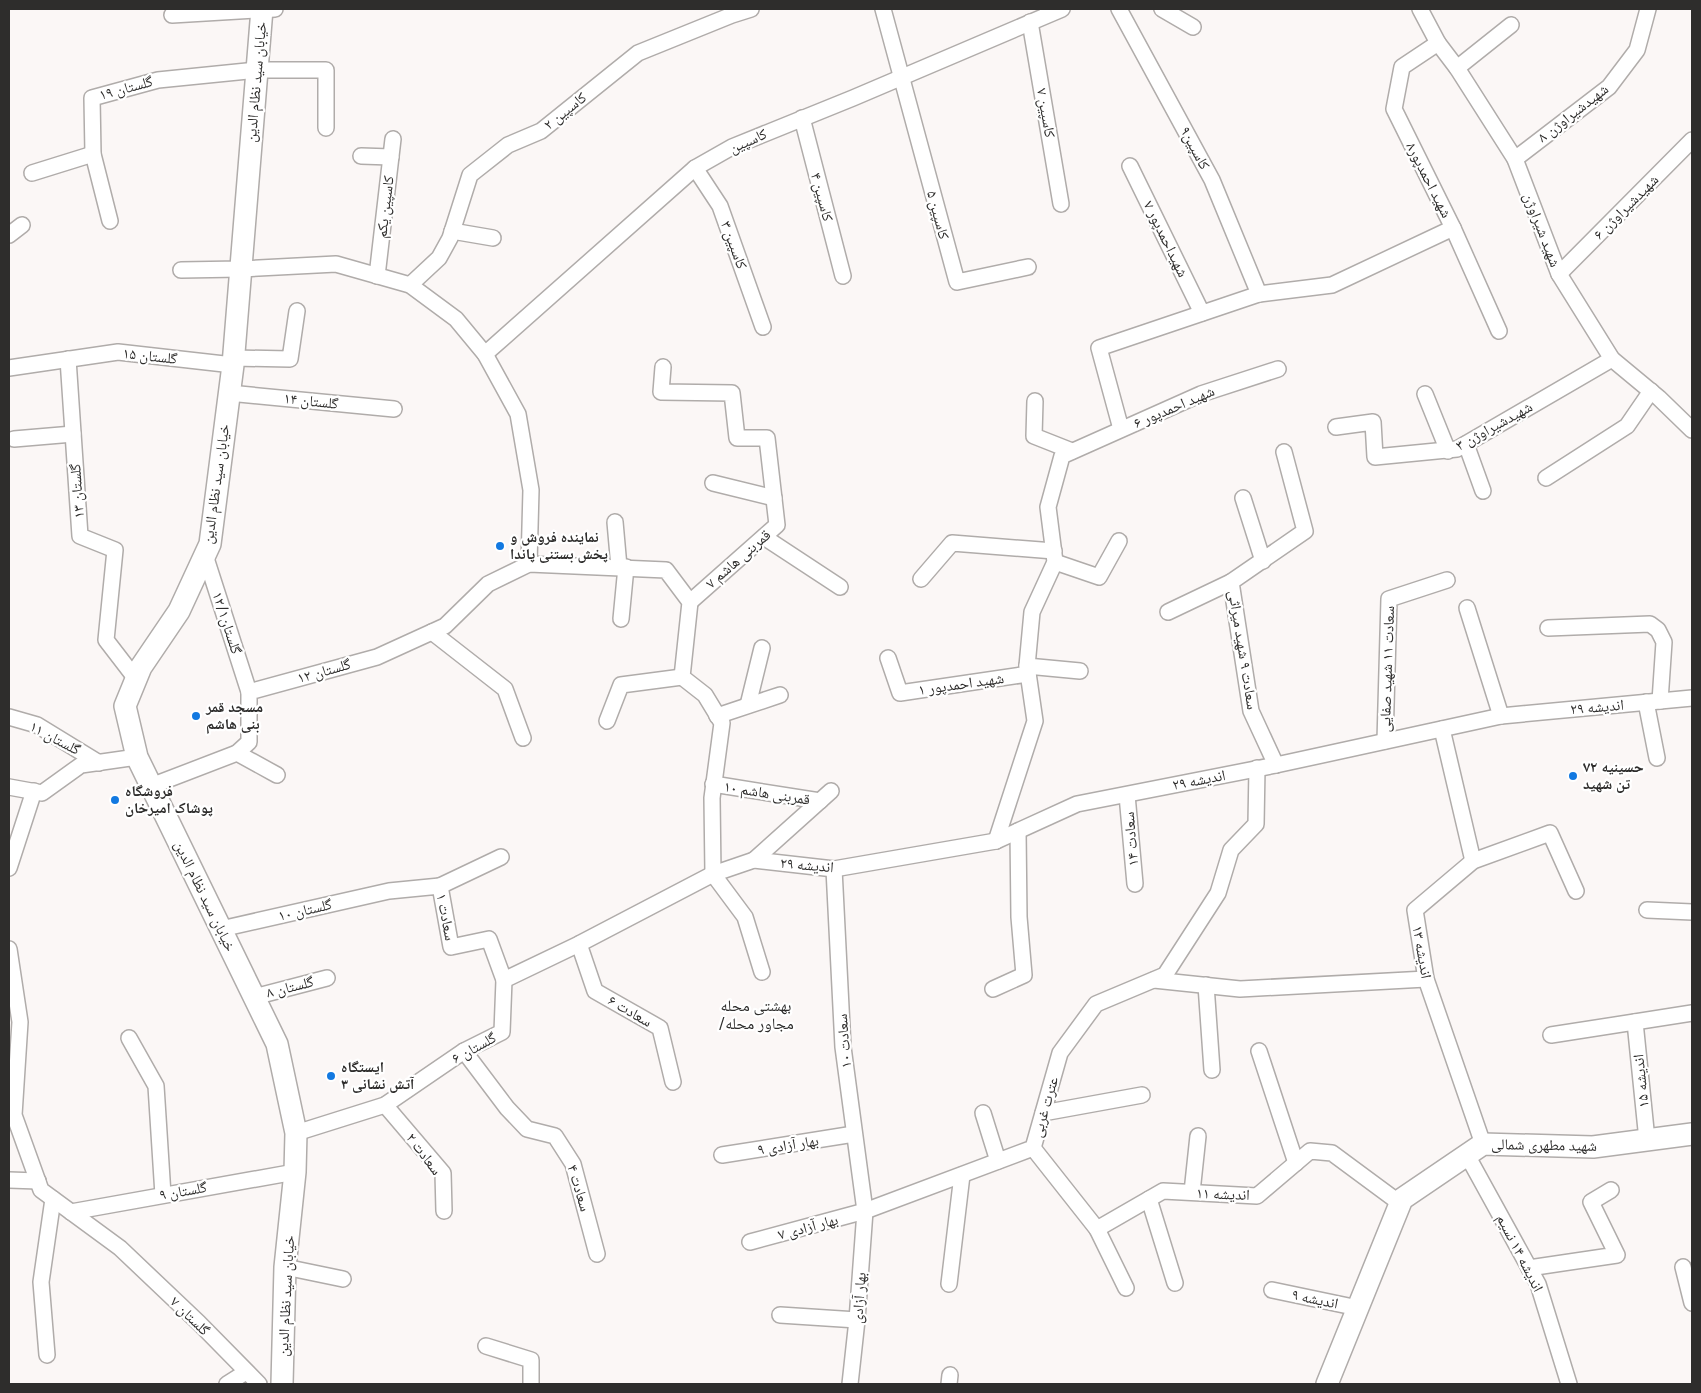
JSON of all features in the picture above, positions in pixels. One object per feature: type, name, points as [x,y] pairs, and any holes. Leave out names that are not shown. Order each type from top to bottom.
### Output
[{"type":"main road","name":"خیابان سید نظام الدین","points":[[266,9],[257,70],[233,362],[210,544],[179,611],[141,667],[125,706],[138,757],[277,1044],[296,1133],[295,1172],[285,1267],[282,1384]]},
{"type":"main road","name":"شهید مطهری شمالی","points":[[1475,1150],[1593,1148],[1692,1134]]},
{"type":"main road","points":[[1327,1384],[1402,1199],[1475,1150]]},
{"type":"street","points":[[172,15],[266,9]]},
{"type":"street","name":"کاسپین ۲","points":[[410,285],[439,258],[452,230],[470,175],[508,145],[541,131],[638,53],[751,9]]},
{"type":"street","points":[[883,9],[901,77]]},
{"type":"street","name":"کاسپین","points":[[485,354],[695,168],[732,147],[1062,9]]},
{"type":"street","name":"کاسپین۹","points":[[1118,9],[1212,180],[1259,294]]},
{"type":"street","points":[[1162,9],[1193,27]]},
{"type":"street","name":"شهید شیراوژن","points":[[1420,9],[1438,44],[1456,68],[1514,159],[1559,274],[1612,359],[1651,391],[1692,430]]},
{"type":"street","name":"شهیدشیراوژن ۸","points":[[1514,159],[1609,87],[1637,50],[1648,9]]},
{"type":"street","name":"کاسپین ۷","points":[[1030,22],[1061,204]]},
{"type":"street","points":[[1456,68],[1512,25]]},
{"type":"street","name":"شهید احمدپور۸","points":[[1438,44],[1402,67],[1394,109],[1453,228],[1499,331]]},
{"type":"street","points":[[257,70],[326,70],[326,128]]},
{"type":"street","name":"گلستان ۱۹","points":[[110,222],[93,154],[92,98],[158,80],[257,70]]},
{"type":"street","name":"کاسپین ۵","points":[[901,77],[957,282],[1028,266]]},
{"type":"street","name":"کاسپین ۴","points":[[802,118],[843,276]]},
{"type":"street","name":"کاسپین یکم","points":[[377,276],[393,139]]},
{"type":"street","name":"شهیدشیراوژن ۶","points":[[1559,274],[1692,140]]},
{"type":"street","points":[[32,173],[93,154]]},
{"type":"street","points":[[362,156],[391,157]]},
{"type":"street","name":"شهیداحمدپور ۷","points":[[1130,166],[1202,313]]},
{"type":"street","name":"کاسپین ۳","points":[[695,168],[720,206],[763,327]]},
{"type":"street","points":[[9,235],[22,225]]},
{"type":"street","points":[[1121,429],[1099,348],[1259,294],[1332,285],[1453,228]]},
{"type":"street","points":[[452,230],[493,238]]},
{"type":"street","points":[[181,270],[336,264],[410,285],[456,319],[485,354],[518,414],[531,490],[529,564],[666,570],[690,602],[682,676]]},
{"type":"street","name":"گلستان ۱۵","points":[[9,368],[118,352],[233,362],[290,359],[297,311]]},
{"type":"street","name":"گلستان ۱۳","points":[[68,359],[80,536],[115,550],[106,640],[136,679]]},
{"type":"street","name":"شهیدشیراوژن ۳","points":[[1336,427],[1373,422],[1375,457],[1457,449],[1612,359]]},
{"type":"street","name":"قمربنی هاشم ۷","points":[[663,367],[661,392],[732,393],[737,438],[767,438],[774,498],[777,525],[690,602]]},
{"type":"street","name":"شهید احمدپور ۶","points":[[1072,451],[1201,394],[1278,368]]},
{"type":"street","points":[[1546,478],[1627,426],[1651,391]]},
{"type":"street","name":"گلستان ۱۴","points":[[229,392],[394,409]]},
{"type":"street","points":[[1425,394],[1448,451]]},
{"type":"street","points":[[1035,401],[1034,436],[1072,451]]},
{"type":"street","points":[[14,439],[73,434]]},
{"type":"street","points":[[1466,444],[1483,491]]},
{"type":"street","points":[[996,841],[1035,721],[1028,670],[1032,612],[1055,556],[1048,507],[1062,456],[1072,451]]},
{"type":"street","name":"سعادت ۹ شهید میراثی","points":[[1276,765],[1251,712],[1231,582],[1304,531],[1284,452]]},
{"type":"street","points":[[713,483],[774,498]]},
{"type":"street","points":[[1242,498],[1263,561]]},
{"type":"street","points":[[615,522],[622,567],[621,619]]},
{"type":"street","points":[[764,537],[840,588]]},
{"type":"street","points":[[921,579],[952,543],[1055,556],[1099,577],[1119,541]]},
{"type":"street","name":"گلستان۱۲/۱","points":[[205,555],[249,692]]},
{"type":"street","name":"گلستان ۱۲","points":[[249,692],[377,657],[432,632],[445,626],[488,584],[529,564]]},
{"type":"street","name":"سعادت ۱۱ شهید صفایی","points":[[1386,741],[1389,599],[1447,580]]},
{"type":"street","points":[[1168,612],[1231,582]]},
{"type":"street","points":[[1467,608],[1501,716]]},
{"type":"street","points":[[1548,628],[1650,624],[1658,630],[1664,642],[1653,702],[1657,758]]},
{"type":"street","points":[[432,632],[505,689],[522,738]]},
{"type":"street","points":[[748,705],[762,648]]},
{"type":"street","name":"شهید احمدپور ۱","points":[[888,658],[900,693],[1028,670]]},
{"type":"street","points":[[1028,670],[1080,671]]},
{"type":"street","points":[[607,721],[621,685],[682,676],[705,695],[718,716],[722,723],[712,798],[713,874],[745,917],[762,972]]},
{"type":"street","points":[[152,786],[237,754],[249,742],[249,692]]},
{"type":"street","points":[[718,716],[780,694]]},
{"type":"street","name":"اندیشه ۲۹","points":[[713,874],[754,860],[834,869],[996,841],[1077,804],[1276,765],[1501,716],[1692,698]]},
{"type":"street","name":"گلستان ۱۱","points":[[9,717],[37,725],[99,763]]},
{"type":"street","points":[[1442,729],[1473,861]]},
{"type":"street","points":[[237,754],[277,775]]},
{"type":"street","points":[[9,786],[42,793],[81,765],[138,757]]},
{"type":"street","points":[[1257,768],[1256,824],[1231,850],[1218,893],[1160,977],[1240,989],[1426,978]]},
{"type":"street","name":"قمربنی هاشم ۱۰","points":[[713,784],[820,801]]},
{"type":"street","points":[[9,868],[34,791]]},
{"type":"street","points":[[754,860],[831,791]]},
{"type":"street","name":"سعادت ۱۴","points":[[1127,794],[1135,884]]},
{"type":"street","points":[[993,989],[1024,975],[1019,917],[1018,831]]},
{"type":"street","name":"اندیشه ۱۳","points":[[1475,1150],[1426,978],[1415,910],[1473,861],[1550,833],[1576,891]]},
{"type":"street","points":[[440,886],[500,857]]},
{"type":"street","name":"سعادت ۱۰","points":[[834,869],[843,1047],[865,1211]]},
{"type":"street","points":[[504,980],[579,944],[713,874]]},
{"type":"street","name":"سعادت ۱","points":[[389,891],[440,886],[451,947],[489,939],[504,980]]},
{"type":"street","name":"گلستان ۱۰","points":[[221,929],[389,891]]},
{"type":"street","points":[[1646,910],[1692,912]]},
{"type":"street","name":"سعادت ۶","points":[[579,944],[596,991],[660,1028],[673,1082]]},
{"type":"street","points":[[9,949],[13,1000],[20,1022],[14,1114],[38,1181],[9,1180]]},
{"type":"street","name":"عترت غربی","points":[[865,1211],[1033,1148],[1060,1053],[1096,1004],[1160,977]]},
{"type":"street","name":"گلستان ۸","points":[[254,997],[327,978]]},
{"type":"street","name":"گلستان ۶","points":[[296,1133],[385,1105],[464,1050],[502,1032],[504,980]]},
{"type":"street","points":[[1206,985],[1212,1070]]},
{"type":"street","points":[[1551,1035],[1692,1013]]},
{"type":"street","name":"اندیشه ۱۵","points":[[1635,1022],[1647,1140]]},
{"type":"street","points":[[129,1038],[156,1086],[163,1195]]},
{"type":"street","name":"سعادت ۴","points":[[464,1050],[507,1108],[527,1129],[555,1136],[573,1164],[597,1254]]},
{"type":"street","points":[[1260,1051],[1296,1163]]},
{"type":"street","points":[[1043,1112],[1142,1095]]},
{"type":"street","name":"سعادت ۲","points":[[385,1105],[443,1174],[444,1211]]},
{"type":"street","points":[[983,1113],[998,1161]]},
{"type":"street","name":"بهار آزادی ۹","points":[[722,1155],[854,1134]]},
{"type":"street","points":[[1192,1192],[1198,1136]]},
{"type":"street","points":[[1033,1148],[1097,1229],[1126,1288]]},
{"type":"street","name":"اندیشه ۱۴ نسیم","points":[[1475,1150],[1538,1284],[1569,1384]]},
{"type":"street","name":"اندیشه ۱۱","points":[[1149,1199],[1163,1191],[1257,1196],[1310,1151],[1332,1153],[1400,1204]]},
{"type":"street","name":"گلستان ۹","points":[[70,1212],[295,1172]]},
{"type":"street","points":[[949,1284],[962,1175]]},
{"type":"street","name":"گلستان ۷","points":[[38,1181],[41,1190],[120,1248],[259,1384]]},
{"type":"street","points":[[1529,1268],[1617,1256],[1591,1202],[1611,1190]]},
{"type":"street","points":[[47,1355],[41,1282],[53,1199]]},
{"type":"street","points":[[1097,1229],[1149,1199],[1175,1283]]},
{"type":"street","name":"بهار آزادی ۷","points":[[750,1242],[865,1211]]},
{"type":"street","name":"بهار آزادی","points":[[850,1384],[865,1211]]},
{"type":"street","points":[[285,1267],[343,1279]]},
{"type":"street","points":[[1682,1267],[1692,1303]]},
{"type":"street","name":"اندیشه ۹","points":[[1272,1290],[1358,1308]]},
{"type":"street","points":[[780,1315],[857,1320]]},
{"type":"street","points":[[486,1346],[531,1360],[531,1384]]},
{"type":"street","points":[[227,1384],[246,1372]]},
{"type":"place","name":"نماینده فروش و پخش بستنی پاندا","points":[[500,546]]},
{"type":"place","name":"مسجد قمر بنی هاشم","points":[[196,716]]},
{"type":"place","name":"حسینیه ۷۲ تن شهید","points":[[1573,776]]},
{"type":"place","name":"فروشگاه پوشاک امیرخان","points":[[115,800]]},
{"type":"place","name":"ایستگاه آتش نشانی ۳","points":[[331,1076]]},
{"type":"district","name":"بهشتی محله /مجاور محله","points":[[756,1014]]}]
